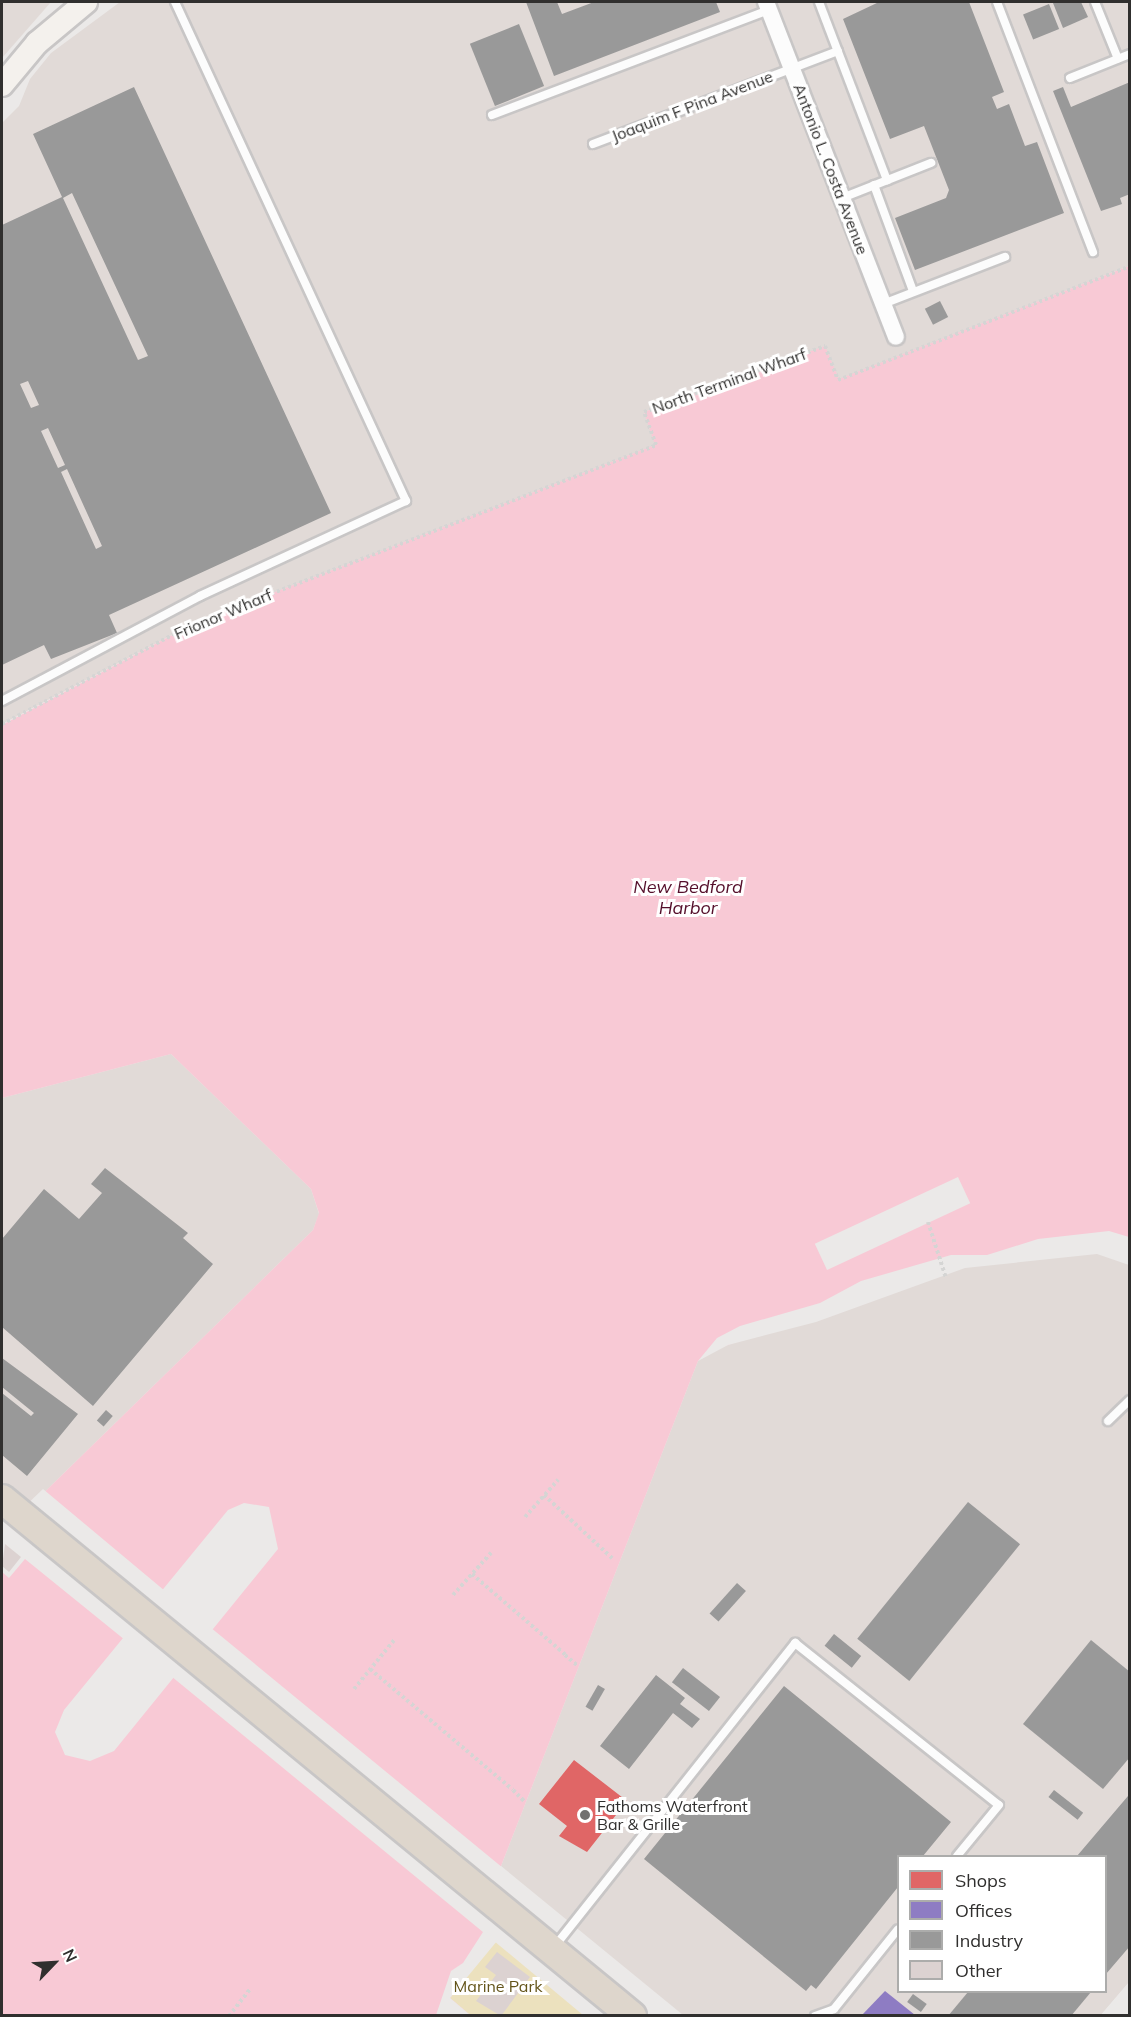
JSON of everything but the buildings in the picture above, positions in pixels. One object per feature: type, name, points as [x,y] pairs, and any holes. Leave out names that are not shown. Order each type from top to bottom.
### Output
[{"type":"highway","points":[[2,1499],[632,2016]]},
{"type":"street","points":[[2,85],[37,43],[86,2]]},
{"type":"street","name":"Antonio L. Costa Avenue","points":[[767,6],[896,337]]},
{"type":"lane","points":[[2,701],[200,596],[406,501],[175,2]]},
{"type":"lane","points":[[819,2],[887,180]]},
{"type":"lane","points":[[997,2],[1093,252]]},
{"type":"lane","points":[[1097,2],[1118,59]]},
{"type":"lane","points":[[492,115],[767,6]]},
{"type":"lane","name":"Joaquim F Pina Avenue","points":[[593,144],[838,51]]},
{"type":"lane","points":[[1070,78],[1130,54]]},
{"type":"lane","points":[[842,198],[931,163]]},
{"type":"lane","points":[[874,185],[913,291]]},
{"type":"lane","points":[[883,303],[1005,257]]},
{"type":"lane","points":[[1108,1420],[1130,1400]]},
{"type":"lane","points":[[548,1946],[795,1643],[999,1805],[959,1855]]},
{"type":"lane","points":[[815,2016],[834,2008],[897,1930]]},
{"type":"path","name":"North Terminal Wharf","points":[[453,521],[656,445],[644,412],[825,346],[838,380],[1130,266]]},
{"type":"path","name":"Frionor Wharf","points":[[2,724],[193,624],[453,521]]},
{"type":"path","points":[[928,1222],[946,1278]]},
{"type":"path","points":[[525,1517],[558,1480]]},
{"type":"path","points":[[544,1495],[612,1558]]},
{"type":"path","points":[[599,1546],[619,1561]]},
{"type":"path","points":[[453,1595],[491,1553]]},
{"type":"path","points":[[472,1574],[578,1666]]},
{"type":"path","points":[[354,1689],[395,1639]]},
{"type":"path","points":[[561,1652],[567,1656]]},
{"type":"path","points":[[370,1669],[513,1790]]},
{"type":"path","points":[[508,1786],[525,1802]]},
{"type":"path","points":[[229,2016],[250,1989]]},
{"type":"shaded area","points":[[2,2],[51,2],[2,58]]},
{"type":"shaded area","points":[[120,2],[1129,2],[1129,266],[838,380],[825,347],[644,412],[656,445],[193,624],[2,724],[2,123],[19,106],[30,79],[51,53]]},
{"type":"shaded area","points":[[171,1054],[311,1189],[319,1214],[313,1230],[22,1514],[2,1520],[2,1098]]},
{"type":"shaded area","points":[[1097,1251],[1129,1263],[1130,1981],[1101,2015],[683,2015],[501,1866],[698,1361],[719,1348],[965,1265]]},
{"type":"green space","name":"Marine Park","points":[[494,1941],[583,2015],[470,2015],[450,1998]]},
{"type":"water","name":"New Bedford Harbor","points":[[1129,266],[1129,1263],[1097,1251],[965,1265],[719,1348],[698,1361],[501,1866],[460,1912],[494,1941],[450,1998],[470,2015],[2,2015],[2,1520],[22,1514],[313,1230],[319,1213],[311,1189],[171,1054],[2,1098],[2,725],[193,624],[655,445],[644,412],[825,346],[839,379]],"holes":[[[244,1503],[269,1507],[278,1549],[114,1751],[90,1761],[65,1755],[55,1732],[64,1710],[228,1510]]]},
{"type":"pier","points":[[958,1177],[970,1203],[827,1270],[815,1244]]},
{"type":"pier","points":[[1109,1231],[1129,1237],[1129,1265],[1097,1254],[965,1268],[816,1322],[728,1345],[698,1361],[717,1338],[740,1326],[820,1303],[861,1281],[951,1255],[987,1255],[1038,1239]]},
{"type":"pier","points":[[43,1489],[165,1591],[125,1640],[25,1559],[9,1578],[2,1572],[2,1517],[20,1511]]},
{"type":"pier","points":[[210,1627],[503,1868],[464,1912],[497,1941],[450,1998],[470,2015],[436,2015],[451,1971],[463,1963],[483,1932],[171,1676]]},
{"type":"pier","points":[[1130,1981],[1129,1994],[1111,2015],[1100,2016]]},
{"type":"place","name":"Fathoms Waterfront Bar & Grille","points":[[585,1815]]}]
